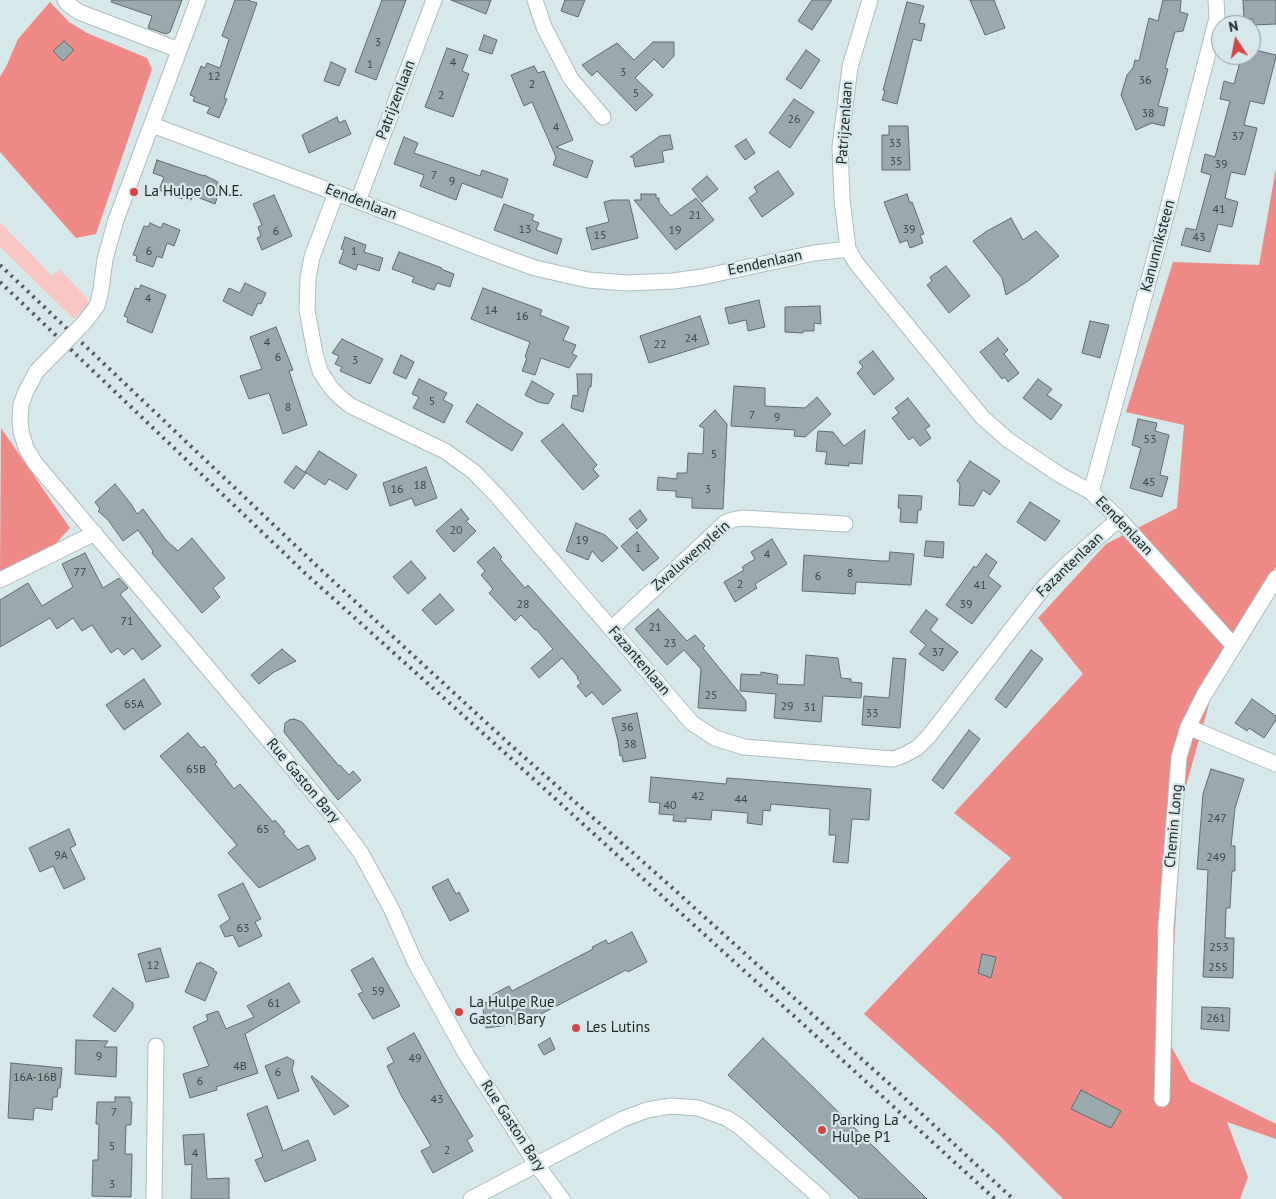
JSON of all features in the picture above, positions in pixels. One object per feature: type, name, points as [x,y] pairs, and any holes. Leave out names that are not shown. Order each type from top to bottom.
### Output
[{"type":"street","points":[[65,0],[79,12],[179,50]]},
{"type":"street","name":"Rue Gaston Bary","points":[[198,0],[112,234],[105,258],[102,290],[97,306],[84,323],[37,371],[26,391],[21,405],[20,418],[21,431],[26,448],[35,463],[337,821],[361,853],[392,910],[415,962],[466,1054],[536,1164],[562,1199]]},
{"type":"street","name":"Patrijzenlaan","points":[[358,200],[434,0]]},
{"type":"street","points":[[535,0],[544,27],[571,79],[603,116]]},
{"type":"street","name":"Patrijzenlaan","points":[[848,249],[842,199],[840,147],[850,67],[870,0]]},
{"type":"street","name":"Kanunniksteen","points":[[1091,492],[1215,27],[1216,0]]},
{"type":"street","name":"Eendenlaan","points":[[152,125],[358,200],[535,268],[588,280],[627,283],[673,281],[702,277],[814,253],[848,249],[856,262],[982,417],[1008,440],[1060,475],[1091,492],[1119,519],[1234,646]]},
{"type":"street","name":"Fazantenlaan","points":[[336,193],[312,257],[308,278],[307,310],[320,371],[330,388],[351,406],[445,451],[474,472],[498,497],[692,723],[715,738],[744,747],[893,759],[904,755],[916,748],[929,736],[1044,587],[1119,519]]},
{"type":"street","name":"Zwaluwenplein","points":[[611,629],[725,523],[742,518],[845,524]]},
{"type":"street","points":[[0,580],[95,533]]},
{"type":"street","name":"Chemin Long","points":[[1162,1099],[1166,926],[1180,757],[1188,727],[1204,694],[1276,578]]},
{"type":"street","points":[[1188,727],[1276,764]]},
{"type":"street","points":[[154,1199],[156,1046]]},
{"type":"street","points":[[471,1199],[622,1119],[647,1110],[671,1106],[698,1108],[726,1118],[739,1126],[822,1199]]},
{"type":"shaded area","points":[[50,2],[69,22],[87,33],[147,58],[152,69],[96,234],[76,238],[0,152],[0,77],[18,39]]},
{"type":"shaded area","points":[[1276,168],[1276,567],[1224,651],[1182,800],[1169,1042],[1190,1081],[1276,1124],[1276,1139],[1227,1122],[1248,1177],[1240,1199],[1063,1199],[998,1134],[864,1014],[1011,858],[954,813],[1083,674],[1038,618],[1106,544],[1177,508],[1184,425],[1126,412],[1173,262],[1259,265]]},
{"type":"shaded area","points":[[0,222],[52,276],[60,270],[87,298],[88,306],[74,319],[0,247]]},
{"type":"shaded area","points":[[1,428],[70,528],[49,551],[0,575]]},
{"type":"building","points":[[112,0],[182,0],[170,32],[166,34],[148,28],[152,16],[111,2]]},
{"type":"building","points":[[235,0],[247,0],[257,3],[224,98],[227,99],[219,118],[207,113],[210,107],[193,101],[195,97],[190,95],[201,66],[205,68],[207,63],[220,68],[229,39],[222,36]]},
{"type":"building","points":[[382,0],[406,0],[376,80],[355,72]]},
{"type":"building","points":[[451,0],[491,0],[486,14]]},
{"type":"building","points":[[565,0],[585,0],[578,17],[561,11]]},
{"type":"building","points":[[812,0],[832,0],[812,30],[798,21]]},
{"type":"building","points":[[970,0],[994,0],[1005,28],[985,35]]},
{"type":"building","points":[[1163,0],[1181,0],[1180,12],[1188,14],[1183,31],[1175,32],[1165,68],[1168,69],[1158,106],[1168,108],[1164,126],[1152,123],[1136,130],[1121,95],[1127,75],[1133,68],[1135,60],[1139,61],[1149,18],[1158,21]]},
{"type":"building","points":[[1243,0],[1276,0],[1276,24],[1261,25],[1261,15],[1244,15]]},
{"type":"building","points":[[907,2],[924,6],[919,23],[925,24],[921,41],[913,39],[897,104],[882,100],[885,91],[883,90]]},
{"type":"building","points":[[484,35],[497,40],[492,54],[479,50]]},
{"type":"building","points":[[64,41],[74,50],[63,61],[53,51]]},
{"type":"building","points":[[653,42],[674,42],[674,56],[663,68],[654,59],[635,78],[653,95],[636,111],[597,71],[592,76],[582,65],[617,43],[634,60]]},
{"type":"building","points":[[447,48],[468,55],[462,71],[469,74],[453,117],[425,107]]},
{"type":"building","points":[[806,50],[820,60],[801,89],[786,79]]},
{"type":"building","points":[[1261,51],[1276,55],[1264,104],[1250,101],[1244,125],[1257,128],[1245,175],[1231,172],[1225,198],[1238,202],[1232,227],[1218,224],[1210,252],[1181,245],[1186,228],[1196,230],[1211,175],[1201,172],[1205,154],[1215,157],[1230,101],[1220,99],[1224,81],[1234,84],[1239,65],[1261,65]]},
{"type":"building","points":[[331,62],[346,69],[339,86],[324,81]]},
{"type":"building","points":[[534,66],[538,73],[544,71],[573,140],[556,147],[593,161],[587,178],[553,165],[556,157],[532,102],[524,106],[511,75]]},
{"type":"building","points":[[794,99],[814,112],[790,148],[769,133]]},
{"type":"building","points":[[337,117],[339,123],[345,120],[351,134],[309,153],[302,135]]},
{"type":"building","points":[[889,126],[908,126],[910,170],[882,170],[882,135],[889,135]]},
{"type":"building","points":[[670,135],[673,149],[662,151],[664,162],[635,167],[633,157],[630,157],[660,136]]},
{"type":"building","points":[[404,137],[418,143],[414,153],[480,176],[482,170],[508,179],[502,198],[462,183],[456,200],[420,186],[424,175],[394,164]]},
{"type":"building","points":[[746,139],[755,153],[745,160],[735,146]]},
{"type":"building","points":[[157,160],[204,175],[218,182],[217,185],[221,186],[215,204],[197,197],[196,186],[191,200],[182,197],[182,199],[159,190],[164,177],[153,173]]},
{"type":"building","points":[[778,171],[794,194],[762,217],[749,198],[757,192],[754,187]]},
{"type":"building","points":[[707,176],[718,189],[702,202],[692,189]]},
{"type":"building","points":[[641,194],[656,194],[656,198],[659,198],[659,202],[671,216],[696,198],[714,220],[676,250],[634,200],[641,200]]},
{"type":"building","points":[[907,194],[924,234],[920,235],[923,243],[910,248],[907,240],[900,243],[884,202]]},
{"type":"building","points":[[274,195],[292,236],[262,250],[257,238],[261,236],[258,227],[262,225],[253,204]]},
{"type":"building","points":[[629,200],[638,238],[592,250],[586,228],[609,222],[604,202]]},
{"type":"building","points":[[504,204],[534,215],[532,220],[539,223],[536,230],[562,239],[557,254],[494,230]]},
{"type":"building","points":[[1011,218],[1023,240],[1036,231],[1059,256],[1028,281],[1006,295],[1002,278],[973,241]]},
{"type":"building","points":[[150,223],[161,228],[163,223],[180,230],[174,246],[167,243],[162,258],[157,256],[153,267],[136,261],[137,256],[133,255],[144,226],[148,227]]},
{"type":"building","points":[[345,237],[366,245],[364,252],[383,258],[379,271],[358,264],[356,270],[339,263],[344,250],[341,249]]},
{"type":"building","points":[[399,252],[454,274],[450,287],[437,283],[434,290],[412,282],[414,277],[392,269]]},
{"type":"building","points":[[946,266],[970,296],[949,313],[927,285],[932,281],[930,277]]},
{"type":"building","points":[[245,283],[266,293],[261,304],[258,303],[252,316],[223,301],[229,288],[240,293]]},
{"type":"building","points":[[141,285],[166,295],[152,333],[127,322],[128,318],[124,316],[135,288],[139,289]]},
{"type":"building","points":[[483,288],[542,310],[540,315],[569,327],[563,340],[576,345],[572,354],[577,356],[569,368],[541,358],[535,375],[522,371],[530,342],[471,319]]},
{"type":"building","points":[[759,300],[765,327],[748,331],[746,320],[729,324],[725,308]]},
{"type":"building","points":[[820,306],[821,324],[814,323],[814,331],[803,331],[803,333],[785,332],[785,307]]},
{"type":"building","points":[[700,316],[709,344],[649,363],[640,336]]},
{"type":"building","points":[[1090,321],[1109,325],[1100,358],[1082,353]]},
{"type":"building","points":[[276,327],[293,370],[289,371],[307,425],[283,434],[269,393],[249,399],[240,376],[262,369],[250,337]]},
{"type":"building","points":[[998,338],[1008,350],[1004,354],[1019,373],[1008,382],[1005,377],[1002,379],[980,352]]},
{"type":"building","points":[[342,339],[383,359],[370,384],[340,371],[342,367],[335,364],[339,356],[332,353]]},
{"type":"building","points":[[873,351],[894,379],[874,395],[857,373],[863,367],[859,362]]},
{"type":"building","points":[[401,355],[414,362],[406,379],[393,373]]},
{"type":"building","points":[[577,374],[592,374],[591,387],[589,387],[583,412],[571,408],[573,395],[578,396]]},
{"type":"building","points":[[419,379],[447,393],[443,400],[453,405],[444,423],[413,408],[419,397],[412,394]]},
{"type":"building","points":[[1038,379],[1052,389],[1047,395],[1062,405],[1051,420],[1023,398]]},
{"type":"building","points":[[532,381],[554,394],[548,404],[538,402],[525,395]]},
{"type":"building","points":[[734,386],[765,388],[765,406],[805,408],[817,397],[831,414],[805,437],[794,436],[795,430],[731,426]]},
{"type":"building","points":[[908,398],[930,426],[925,429],[931,438],[920,446],[913,437],[909,440],[892,418],[899,413],[895,408]]},
{"type":"building","points":[[477,404],[523,433],[512,451],[466,422]]},
{"type":"building","points":[[715,410],[727,424],[723,509],[692,508],[692,498],[676,497],[676,491],[657,490],[658,477],[677,479],[677,473],[687,473],[688,453],[703,454],[704,428],[699,426]]},
{"type":"building","points":[[1138,419],[1157,423],[1155,431],[1169,435],[1160,475],[1168,477],[1162,497],[1130,488],[1141,448],[1132,445]]},
{"type":"building","points":[[563,424],[597,465],[593,469],[599,476],[583,490],[541,441]]},
{"type":"building","points":[[865,430],[862,464],[849,463],[849,466],[825,464],[827,452],[816,451],[818,431],[833,432],[844,446]]},
{"type":"building","points":[[319,451],[357,475],[347,490],[329,479],[325,485],[305,472]]},
{"type":"building","points":[[970,461],[1000,481],[990,495],[983,490],[974,506],[959,505],[960,484],[957,481]]},
{"type":"building","points":[[296,466],[306,473],[294,489],[284,482]]},
{"type":"building","points":[[426,467],[437,498],[415,506],[412,498],[390,506],[383,483]]},
{"type":"building","points":[[115,484],[137,514],[143,509],[166,540],[178,551],[192,538],[225,578],[213,588],[220,597],[202,613],[152,553],[153,551],[138,530],[123,541],[108,520],[98,511],[100,509],[95,502]]},
{"type":"building","points":[[899,495],[922,496],[921,510],[918,510],[917,523],[900,522],[901,508],[898,508]]},
{"type":"building","points":[[1030,502],[1060,521],[1045,541],[1017,522]]},
{"type":"building","points":[[461,509],[469,519],[466,521],[476,531],[454,552],[436,531]]},
{"type":"building","points":[[640,510],[647,520],[637,529],[629,519]]},
{"type":"building","points":[[576,523],[605,535],[618,548],[602,562],[592,551],[588,560],[566,551]]},
{"type":"building","points":[[637,532],[659,558],[643,571],[621,546]]},
{"type":"building","points":[[772,539],[787,564],[755,584],[757,588],[735,602],[724,582],[744,570],[742,567],[755,559],[751,552]]},
{"type":"building","points":[[926,541],[944,542],[943,558],[924,556]]},
{"type":"building","points":[[494,547],[502,557],[500,559],[525,588],[528,585],[621,690],[603,705],[592,692],[586,697],[577,686],[581,683],[578,677],[562,658],[539,678],[531,668],[553,649],[521,615],[515,621],[489,593],[493,589],[481,575],[485,571],[477,562]]},
{"type":"building","points":[[890,552],[914,554],[911,585],[856,582],[855,594],[802,591],[804,555],[889,561]]},
{"type":"building","points":[[85,553],[103,588],[119,578],[128,588],[120,594],[161,646],[142,660],[133,648],[124,655],[118,648],[111,653],[92,625],[82,631],[73,618],[57,629],[50,618],[0,647],[0,600],[28,583],[42,606],[73,587],[62,564]]},
{"type":"building","points":[[986,554],[997,562],[988,576],[1001,586],[972,624],[946,605],[974,566],[976,568]]},
{"type":"building","points":[[411,561],[426,578],[408,594],[393,577]]},
{"type":"building","points":[[440,594],[454,610],[436,625],[422,610]]},
{"type":"building","points":[[658,609],[687,641],[695,635],[705,646],[703,648],[746,701],[746,711],[698,708],[701,669],[684,650],[667,665],[635,629]]},
{"type":"building","points":[[926,610],[938,619],[930,630],[958,652],[943,671],[919,654],[926,645],[910,632]]},
{"type":"building","points":[[282,649],[296,661],[274,672],[259,684],[251,675]]},
{"type":"building","points":[[1031,650],[1043,659],[1006,708],[995,699]]},
{"type":"building","points":[[806,655],[838,658],[841,678],[851,679],[851,682],[862,683],[861,698],[823,696],[821,722],[774,718],[776,694],[740,691],[741,674],[761,675],[761,672],[778,675],[777,684],[804,685]]},
{"type":"building","points":[[893,658],[906,659],[900,728],[862,725],[864,696],[889,698]]},
{"type":"building","points":[[144,679],[161,704],[124,730],[106,705]]},
{"type":"building","points":[[1252,699],[1276,716],[1276,720],[1264,738],[1249,728],[1247,731],[1235,723]]},
{"type":"building","points":[[637,713],[646,758],[623,762],[612,718]]},
{"type":"building","points":[[294,719],[302,722],[339,766],[349,775],[353,771],[361,780],[338,800],[284,732],[285,723]]},
{"type":"building","points":[[969,730],[980,739],[943,789],[932,780]]},
{"type":"building","points":[[188,733],[201,748],[204,746],[217,762],[215,764],[234,789],[240,784],[273,822],[275,820],[285,832],[283,833],[298,850],[308,845],[316,859],[259,888],[228,853],[237,845],[160,756]]},
{"type":"building","points":[[1211,769],[1244,779],[1235,808],[1231,846],[1235,846],[1235,871],[1232,871],[1230,908],[1226,908],[1225,938],[1234,938],[1233,978],[1203,977],[1208,870],[1197,869],[1203,794]]},
{"type":"building","points":[[651,777],[726,784],[727,778],[871,789],[869,820],[852,819],[848,863],[833,862],[836,835],[829,835],[830,809],[771,804],[770,811],[763,810],[762,825],[747,823],[748,813],[712,810],[711,820],[686,818],[686,822],[673,821],[674,815],[659,814],[660,803],[649,802]]},
{"type":"building","points":[[69,829],[76,845],[70,848],[85,879],[64,889],[53,866],[40,872],[29,848]]},
{"type":"building","points":[[448,879],[456,894],[459,892],[469,911],[450,921],[432,887]]},
{"type":"building","points":[[243,883],[261,919],[255,922],[262,936],[239,947],[233,935],[225,937],[220,926],[230,919],[218,895]]},
{"type":"building","points":[[632,932],[647,962],[628,972],[626,970],[518,1026],[517,1024],[486,1028],[482,1003],[493,1002],[490,996],[509,986],[512,991],[593,949],[592,947],[606,940],[608,944]]},
{"type":"building","points":[[160,948],[169,977],[146,982],[138,954]]},
{"type":"building","points":[[982,954],[996,957],[991,978],[978,973]]},
{"type":"building","points":[[373,958],[400,1006],[373,1019],[358,994],[363,992],[351,970]]},
{"type":"building","points":[[200,962],[217,972],[205,1001],[185,992],[197,963],[199,964]]},
{"type":"building","points":[[289,983],[300,1002],[245,1034],[258,1073],[216,1087],[217,1090],[190,1098],[183,1074],[209,1066],[193,1027],[208,1020],[206,1015],[218,1011],[226,1029],[254,1017],[247,1006]]},
{"type":"building","points":[[113,988],[133,1003],[133,1008],[115,1032],[93,1016]]},
{"type":"building","points":[[1202,1007],[1230,1008],[1229,1031],[1201,1029]]},
{"type":"building","points":[[414,1033],[473,1136],[467,1140],[473,1151],[433,1173],[421,1151],[431,1146],[401,1095],[387,1066],[394,1062],[387,1048]]},
{"type":"building","points":[[550,1038],[555,1049],[544,1055],[538,1045]]},
{"type":"building","name":"Parking La Hulpe P1","points":[[763,1038],[927,1199],[860,1199],[728,1075]]},
{"type":"building","points":[[76,1040],[108,1041],[104,1047],[117,1047],[116,1077],[75,1074]]},
{"type":"building","points":[[287,1057],[294,1061],[292,1070],[299,1091],[278,1099],[265,1066]]},
{"type":"building","points":[[11,1063],[62,1068],[60,1088],[58,1088],[57,1097],[53,1097],[52,1110],[34,1109],[33,1120],[8,1118]]},
{"type":"building","points":[[312,1076],[349,1106],[334,1115]]},
{"type":"building","points":[[1081,1090],[1121,1111],[1111,1128],[1071,1109]]},
{"type":"building","points":[[115,1097],[130,1097],[130,1102],[132,1102],[131,1125],[126,1125],[125,1154],[132,1154],[131,1197],[92,1196],[93,1160],[98,1160],[99,1124],[96,1124],[97,1102],[115,1102]]},
{"type":"building","points":[[267,1106],[283,1151],[308,1140],[316,1160],[265,1182],[255,1160],[263,1157],[247,1114]]},
{"type":"building","points":[[204,1134],[207,1179],[229,1178],[229,1199],[191,1199],[192,1164],[185,1165],[183,1135]]},
{"type":"railway","points":[[0,265],[416,658],[895,1089],[1013,1199]]},
{"type":"railway","points":[[0,282],[306,574],[995,1199]]},
{"type":"place","name":"La Hulpe O.N.E.","points":[[134,192]]},
{"type":"place","name":"La Hulpe Rue Gaston Bary","points":[[459,1012]]},
{"type":"place","name":"Les Lutins","points":[[576,1028]]},
{"type":"place","name":"Parking La Hulpe P1","points":[[822,1130]]}]
